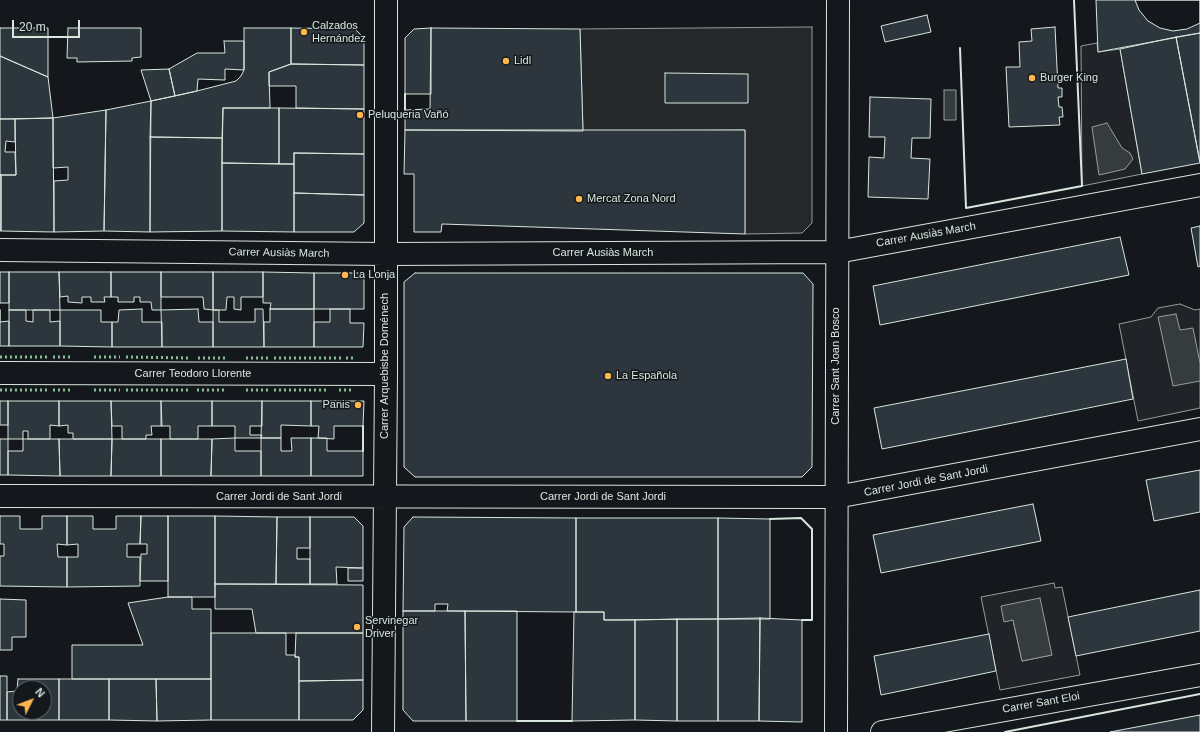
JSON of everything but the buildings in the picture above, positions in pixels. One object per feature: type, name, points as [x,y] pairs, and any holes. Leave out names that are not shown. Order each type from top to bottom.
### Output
[{"type":"street","name":"Carrer Arquebisbe Doménech","points":[[383,732],[386,374],[386,0]]},
{"type":"street","name":"Carrer Sant Joan Bosco","points":[[836,732],[838,0]]},
{"type":"street","name":"Carrer Ausiàs March","points":[[0,250],[385,254],[837,252],[1200,185]]},
{"type":"street","name":"Carrer Teodoro Llorente","points":[[0,373],[386,374]]},
{"type":"street","name":"Carrer Jordi de Sant Jordi","points":[[0,496],[836,498],[1200,429]]},
{"type":"street","name":"Carrer Sant Eloi","points":[[882,732],[1200,675]]},
{"type":"shaded area","points":[[812,27],[812,223],[802,233],[745,234],[745,130],[583,131],[580,29]]},
{"type":"shaded area","points":[[1097,43],[1098,52],[1120,49],[1142,174],[1082,186],[1081,46]]},
{"type":"shaded area","points":[[944,90],[956,90],[956,120],[944,120]]},
{"type":"shaded area","points":[[1107,123],[1122,148],[1130,153],[1133,159],[1125,169],[1099,175],[1092,127]]},
{"type":"shaded area","points":[[1180,304],[1195,310],[1200,309],[1200,408],[1138,421],[1119,324],[1151,317],[1158,308]]},
{"type":"shaded area","points":[[1176,314],[1180,330],[1193,328],[1200,363],[1200,381],[1173,386],[1158,317]]},
{"type":"shaded area","points":[[1054,583],[1055,588],[1062,587],[1080,675],[1000,690],[981,597]],"holes":[[[1013,620],[1052,655],[1022,661]]]},
{"type":"shaded area","points":[[1040,598],[1052,655],[1022,661],[1013,620],[1004,622],[1001,606]]},
{"type":"hedge","points":[[0,357],[48,357]]},
{"type":"hedge","points":[[53,357],[72,357]]},
{"type":"hedge","points":[[94,357],[120,357]]},
{"type":"hedge","points":[[126,357],[191,358]]},
{"type":"hedge","points":[[198,358],[225,358]]},
{"type":"hedge","points":[[246,358],[269,358]]},
{"type":"hedge","points":[[274,358],[341,358]]},
{"type":"hedge","points":[[346,358],[356,358]]},
{"type":"hedge","points":[[0,390],[48,390]]},
{"type":"hedge","points":[[53,390],[72,390]]},
{"type":"hedge","points":[[94,390],[120,390]]},
{"type":"hedge","points":[[126,390],[191,390]]},
{"type":"hedge","points":[[197,390],[225,390]]},
{"type":"hedge","points":[[246,390],[268,390]]},
{"type":"hedge","points":[[274,390],[329,390]]},
{"type":"hedge","points":[[339,390],[352,390]]},
{"type":"wall","points":[[960,48],[966,208],[1082,186],[1074,0]]},
{"type":"wall","points":[[405,94],[405,110]]},
{"type":"wall","points":[[363,426],[363,451]]},
{"type":"wall","points":[[770,519],[801,518],[812,529],[812,620],[802,620]]},
{"type":"wall","points":[[1005,732],[1200,694]]},
{"type":"wall","points":[[517,721],[572,721]]},
{"type":"place","name":"Calzados Hernández","points":[[304,32]]},
{"type":"place","name":"Lidl","points":[[506,61]]},
{"type":"place","name":"Burger King","points":[[1032,78]]},
{"type":"place","name":"Peluqueria Vañó","points":[[360,115]]},
{"type":"place","name":"Mercat Zona Nord","points":[[579,199]]},
{"type":"place","name":"La Lonja","points":[[345,275]]},
{"type":"place","name":"La Española","points":[[608,376]]},
{"type":"place","name":"Panis","points":[[358,405]]},
{"type":"place","name":"Servinegar Driver","points":[[357,627]]}]
